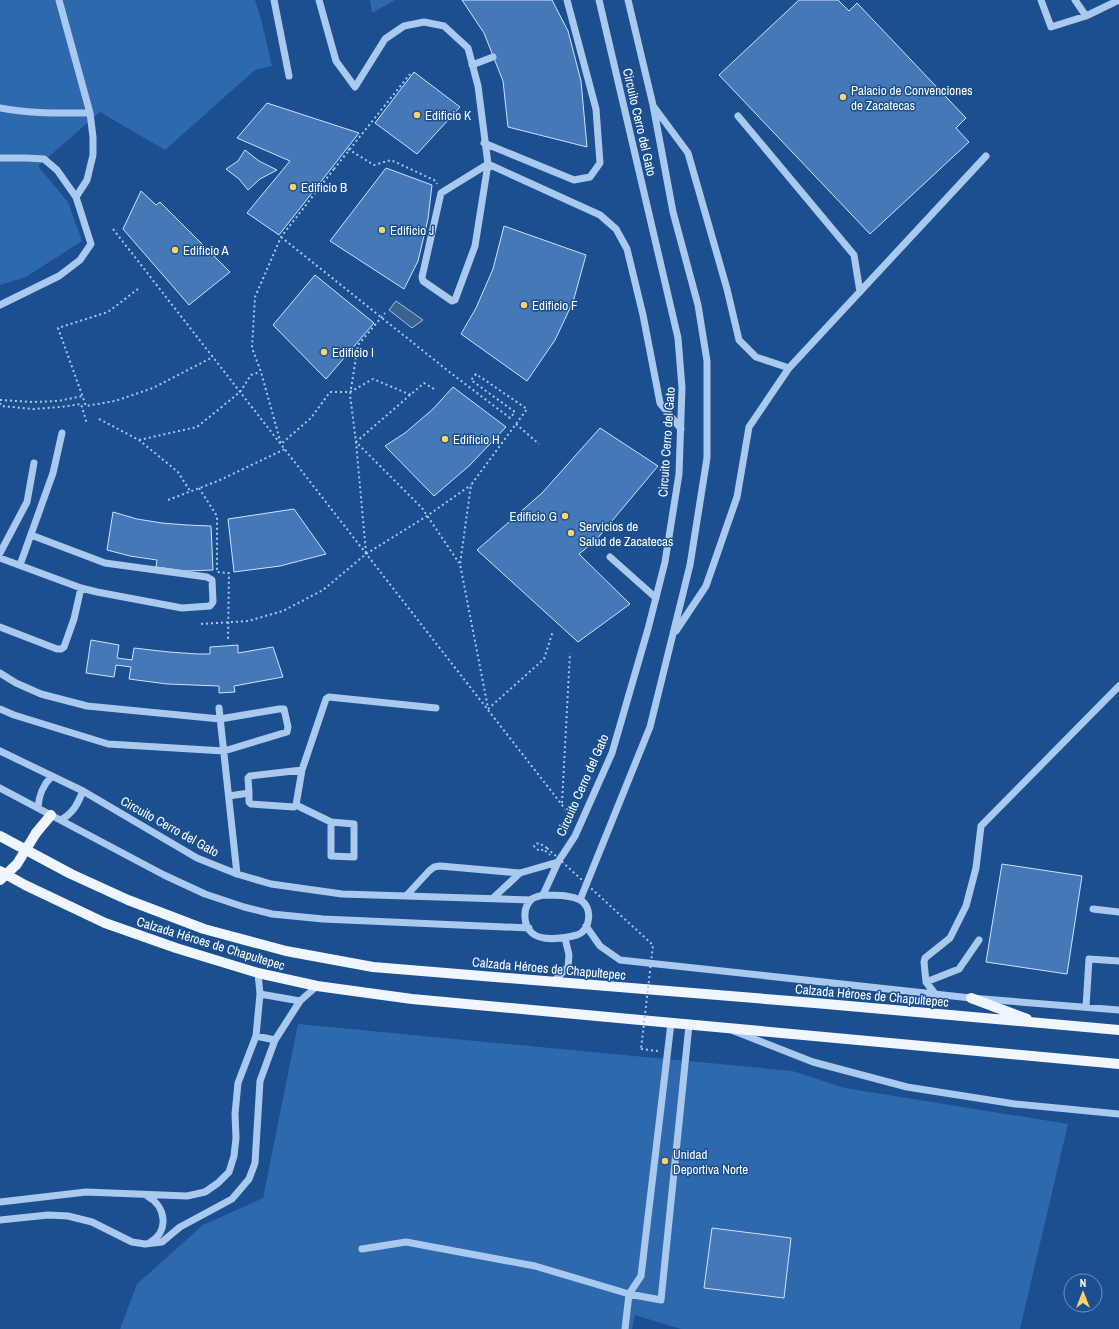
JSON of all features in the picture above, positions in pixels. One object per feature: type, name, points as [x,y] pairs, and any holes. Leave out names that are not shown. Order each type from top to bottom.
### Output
[{"type":"main road","points":[[0,880],[17,864],[36,833],[51,815]]},
{"type":"main road","name":"Calzada Héroes de Chapultepec","points":[[0,836],[71,874],[128,900],[204,929],[286,952],[373,967],[815,1003],[1119,1030]]},
{"type":"main road","name":"Calzada Héroes de Chapultepec","points":[[0,871],[25,885],[105,923],[176,948],[258,973],[317,986],[412,999],[1119,1064]]},
{"type":"main road","points":[[971,998],[1040,1023]]},
{"type":"street","points":[[59,0],[90,113],[93,137],[93,156],[87,180],[76,197]]},
{"type":"street","points":[[274,0],[289,76]]},
{"type":"street","points":[[319,0],[336,61],[355,87],[386,39],[404,26],[424,22],[444,26],[468,48],[478,86],[484,143],[488,164],[475,246],[455,300],[452,301],[423,281],[422,277],[441,193],[488,164]]},
{"type":"street","points":[[484,143],[574,180],[590,177],[600,163],[596,109],[567,0]]},
{"type":"street","name":"Circuito Cerro del Gato","points":[[543,895],[558,862],[579,826],[612,753],[648,629],[665,562],[679,474],[682,388],[678,338],[599,0]]},
{"type":"street","name":"Circuito Cerro del Gato","points":[[580,900],[650,727],[690,565],[707,458],[707,361],[698,305],[673,212],[653,105],[628,0]]},
{"type":"street","points":[[1040,0],[1051,27],[1086,16],[1119,0]]},
{"type":"street","points":[[1075,0],[1086,16]]},
{"type":"street","points":[[472,65],[493,57]]},
{"type":"street","points":[[653,105],[688,154],[728,289],[739,340],[756,357],[789,368]]},
{"type":"street","points":[[0,108],[40,112],[90,113]]},
{"type":"street","points":[[738,116],[854,255],[860,292]]},
{"type":"street","points":[[673,637],[706,586],[737,497],[749,427],[789,368],[986,156]]},
{"type":"street","points":[[0,158],[44,159],[57,170],[76,197],[92,244],[80,260],[59,276],[0,305]]},
{"type":"street","points":[[488,164],[600,215],[616,230],[627,249],[643,315],[660,402],[681,429]]},
{"type":"street","points":[[20,565],[53,472],[62,433]]},
{"type":"street","points":[[0,553],[27,502],[34,462]]},
{"type":"street","points":[[0,558],[81,588],[97,592],[182,608],[210,606],[212,602],[212,580],[207,577],[105,563],[31,535]]},
{"type":"street","points":[[610,557],[656,598]]},
{"type":"street","points":[[0,627],[57,649],[61,649],[64,647],[74,618],[81,588]]},
{"type":"street","points":[[0,708],[14,715],[108,744],[224,751],[288,732],[284,709],[220,719],[87,706],[41,694],[1,676]]},
{"type":"street","points":[[936,995],[926,982],[925,958],[950,938],[966,906],[976,868],[981,826],[1119,686]]},
{"type":"street","points":[[296,805],[302,770],[326,699],[329,697],[436,708]]},
{"type":"street","points":[[219,708],[238,874]]},
{"type":"street","name":"Circuito Cerro del Gato","points":[[0,751],[83,791],[197,858],[238,874],[272,884],[334,892],[532,900]]},
{"type":"street","points":[[302,770],[250,776],[248,778],[249,802],[251,804],[294,807],[296,805],[331,822],[354,824],[354,857],[331,856],[331,822]]},
{"type":"street","points":[[38,808],[40,792],[52,776]]},
{"type":"street","points":[[0,788],[164,876],[205,894],[244,907],[272,914],[323,919],[528,928]]},
{"type":"street","points":[[61,820],[70,814],[75,808],[83,791]]},
{"type":"street","points":[[229,796],[249,793]]},
{"type":"street","points":[[406,896],[434,867],[440,866],[520,873],[558,862]]},
{"type":"street","points":[[493,898],[520,873]]},
{"type":"street","points":[[543,895],[565,896],[580,900],[585,904],[589,916],[586,926],[580,934],[565,938],[552,938],[532,933],[528,928],[525,921],[525,908],[532,900],[543,895]]},
{"type":"street","points":[[1093,909],[1119,912]]},
{"type":"street","points":[[586,926],[600,946],[620,960],[936,995],[1119,1010]]},
{"type":"street","points":[[553,982],[568,967],[569,956],[565,938]]},
{"type":"street","points":[[926,982],[959,969],[979,940]]},
{"type":"street","points":[[1086,1007],[1089,960],[1119,962]]},
{"type":"street","points":[[0,1202],[86,1192],[187,1196],[206,1192],[218,1183],[228,1172],[234,1156],[236,1138],[235,1114],[238,1083],[256,1036],[260,994],[258,973]]},
{"type":"street","points":[[0,1220],[48,1215],[68,1216],[92,1222],[132,1242],[145,1244],[162,1242],[180,1227],[232,1199],[249,1179],[255,1163],[260,1081],[275,1040],[300,1001],[317,986]]},
{"type":"street","points":[[260,994],[300,1001]]},
{"type":"street","points":[[625,1329],[630,1294],[641,1276],[671,1023]]},
{"type":"street","points":[[362,1249],[406,1242],[535,1266],[630,1294],[661,1300],[689,1025]]},
{"type":"street","points":[[726,1028],[813,1062],[907,1087],[1015,1104],[1119,1114]]},
{"type":"street","points":[[256,1036],[275,1040]]},
{"type":"street","points":[[144,1194],[152,1198],[158,1204],[162,1211],[163,1219],[162,1228],[158,1235],[152,1241],[145,1244]]},
{"type":"path","points":[[281,444],[261,372],[252,348],[255,297],[281,237],[410,74]]},
{"type":"path","points":[[348,149],[374,165],[391,160],[436,181],[441,193]]},
{"type":"path","points":[[113,230],[579,826]]},
{"type":"path","points":[[201,624],[248,621],[283,611],[323,590],[366,554],[427,516],[471,485],[527,409],[476,374],[471,380],[515,412],[510,418],[452,374],[281,237]]},
{"type":"path","points":[[138,289],[108,312],[58,328],[86,406],[115,401],[153,388],[213,357]]},
{"type":"path","points":[[366,554],[350,392],[358,345],[385,313]]},
{"type":"path","points":[[139,440],[198,427],[240,392],[251,376],[261,372]]},
{"type":"path","points":[[281,444],[310,418],[330,392],[350,392],[373,379],[411,394]]},
{"type":"path","points":[[356,442],[424,384],[434,389]]},
{"type":"path","points":[[0,400],[33,402],[82,396]]},
{"type":"path","points":[[0,403],[0,406],[33,409],[81,404],[87,424]]},
{"type":"path","points":[[98,419],[139,440],[178,472],[190,491]]},
{"type":"path","points":[[516,424],[539,444]]},
{"type":"path","points":[[356,442],[422,508],[460,564]]},
{"type":"path","points":[[168,500],[238,472],[285,449]]},
{"type":"path","points":[[471,485],[460,564],[488,709]]},
{"type":"path","points":[[199,488],[217,516],[217,572],[228,573],[228,641]]},
{"type":"path","points":[[488,709],[544,659],[553,631]]},
{"type":"path","points":[[562,804],[570,653]]},
{"type":"path","points":[[543,849],[538,850],[535,848],[535,845],[540,843],[547,848],[653,945],[641,1048],[663,1051]]},
{"type":"shaded area","points":[[0,0],[255,0],[272,66],[255,70],[165,150],[100,112],[38,166],[68,202],[82,241],[26,277],[0,285]]},
{"type":"shaded area","points":[[370,0],[395,0],[372,13]]},
{"type":"shaded area","points":[[396,301],[423,320],[412,328],[389,310]]},
{"type":"shaded area","name":"Unidad Deportiva Norte","points":[[298,1024],[792,1071],[845,1088],[1068,1124],[1020,1329],[681,1329],[635,1315],[632,1329],[120,1329],[137,1284],[203,1225],[263,1198]]},
{"type":"building","points":[[462,0],[552,0],[568,31],[581,81],[587,147],[508,127],[503,81],[484,33]]},
{"type":"building","name":"Palacio de Convenciones de Zacatecas","points":[[799,0],[838,0],[849,11],[857,3],[966,118],[956,128],[969,142],[870,234],[719,75]]},
{"type":"building","name":"Edificio K","points":[[414,72],[460,107],[417,154],[375,123]]},
{"type":"building","name":"Edificio B","points":[[267,103],[359,133],[279,235],[247,213],[290,161],[237,138]]},
{"type":"building","points":[[245,150],[259,161],[277,170],[260,179],[248,190],[239,179],[226,169],[238,161]]},
{"type":"building","name":"Edificio J","points":[[386,168],[432,185],[428,219],[418,261],[404,289],[330,241]]},
{"type":"building","name":"Edificio A","points":[[141,191],[156,205],[160,202],[230,272],[189,305],[123,229]]},
{"type":"building","name":"Edificio F","points":[[504,226],[586,255],[573,302],[555,340],[527,381],[461,334],[476,308],[493,269]]},
{"type":"building","name":"Edificio I","points":[[315,275],[374,323],[326,379],[273,325]]},
{"type":"building","name":"Edificio H","points":[[453,387],[506,427],[470,465],[434,496],[385,446],[405,433],[433,409]]},
{"type":"building","name":"Edificio G","points":[[600,428],[658,466],[596,540],[579,554],[630,604],[578,642],[477,550],[542,493]]},
{"type":"building","points":[[294,509],[326,554],[280,566],[234,572],[228,519]]},
{"type":"building","points":[[113,512],[137,519],[162,523],[211,526],[213,570],[185,571],[156,567],[157,560],[130,556],[107,550]]},
{"type":"building","points":[[91,640],[119,645],[117,658],[132,660],[134,648],[169,652],[210,654],[210,647],[238,645],[238,653],[273,647],[283,677],[234,686],[235,692],[219,693],[219,686],[167,684],[129,679],[131,667],[116,665],[114,677],[86,673]]},
{"type":"building","points":[[1002,864],[1082,876],[1067,974],[986,962]]},
{"type":"building","points":[[712,1228],[791,1238],[784,1298],[704,1288]]},
{"type":"place","name":"Palacio de Convenciones de Zacatecas","points":[[843,97]]},
{"type":"place","name":"Edificio K","points":[[417,115]]},
{"type":"place","name":"Edificio B","points":[[293,187]]},
{"type":"place","name":"Edificio J","points":[[382,230]]},
{"type":"place","name":"Edificio A","points":[[175,250]]},
{"type":"place","name":"Edificio F","points":[[524,305]]},
{"type":"place","name":"Edificio I","points":[[324,352]]},
{"type":"place","name":"Edificio H","points":[[445,439]]},
{"type":"place","name":"Edificio G","points":[[565,516]]},
{"type":"place","name":"Servicios de Salud de Zacatecas","points":[[571,533]]},
{"type":"place","name":"Unidad Deportiva Norte","points":[[665,1161]]}]
